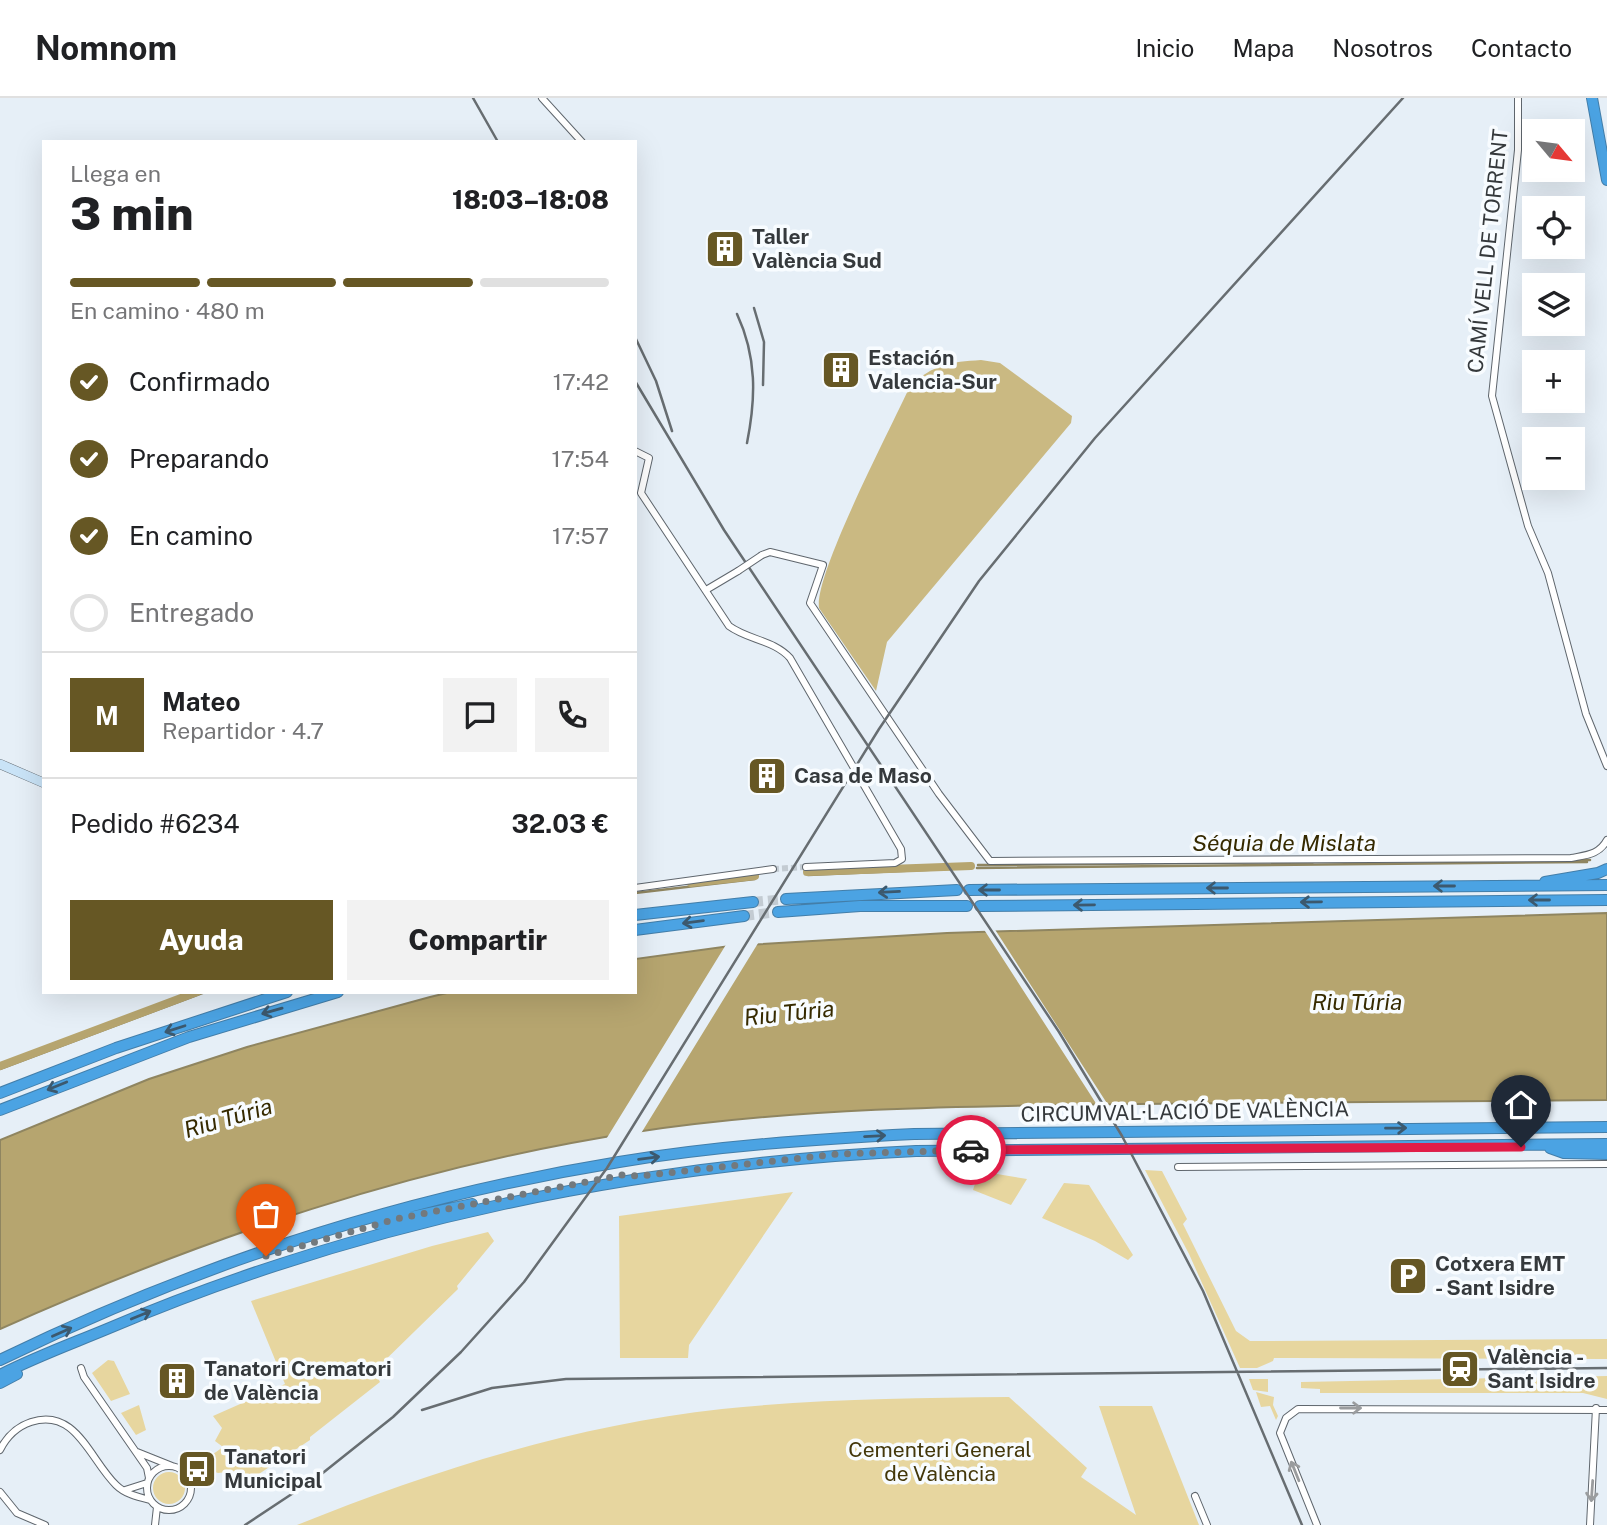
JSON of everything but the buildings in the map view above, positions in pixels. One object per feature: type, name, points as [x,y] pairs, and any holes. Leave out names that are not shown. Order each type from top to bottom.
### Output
[{"type":"highway","points":[[1592,98],[1607,180]]},
{"type":"highway","points":[[1537,885],[1554,878],[1582,876],[1607,869]]},
{"type":"highway","points":[[969,890],[1607,885]]},
{"type":"highway","points":[[786,899],[957,890]]},
{"type":"highway","points":[[980,906],[1607,900]]},
{"type":"highway","points":[[637,915],[753,902]]},
{"type":"highway","points":[[778,912],[860,906],[967,906]]},
{"type":"highway","points":[[637,928],[744,916]]},
{"type":"highway","points":[[0,1093],[116,1048],[281,994]]},
{"type":"highway","points":[[0,1110],[189,1037],[331,994]]},
{"type":"highway","name":"CIRCUMVAL·LACIÓ DE VALÈNCIA","points":[[0,1360],[127,1304],[250,1257],[374,1217],[533,1178],[620,1162],[755,1145],[914,1134],[1607,1127]]},
{"type":"highway","name":"CIRCUMVAL·LACIÓ DE VALÈNCIA","points":[[0,1375],[208,1288],[344,1244],[465,1213],[640,1176],[786,1159],[916,1151],[1315,1146],[1544,1147],[1607,1144]]},
{"type":"highway","points":[[1544,1147],[1564,1153],[1607,1154]]},
{"type":"highway","points":[[250,1257],[266,1256],[396,1219],[622,1175],[640,1176]]},
{"type":"highway","points":[[0,1383],[66,1351],[78,1342]]},
{"type":"street","points":[[542,98],[580,140]]},
{"type":"street","name":"CAMÍ VELL DE TORRENT","points":[[1518,98],[1514,202],[1492,396],[1528,526],[1548,573],[1586,714],[1607,766]]},
{"type":"street","points":[[637,452],[649,458],[641,493],[729,626],[741,635],[783,650],[790,657],[901,849],[902,859],[895,863],[806,867]]},
{"type":"street","points":[[706,590],[770,552],[823,565],[810,603],[939,794],[990,861],[1571,858],[1592,854],[1603,848],[1607,840]]},
{"type":"street","points":[[0,764],[42,782]]},
{"type":"street","points":[[637,888],[773,869]]},
{"type":"street","points":[[1178,1167],[1607,1164]]},
{"type":"street","points":[[81,1368],[84,1377],[146,1468],[150,1500]]},
{"type":"street","points":[[1317,1525],[1281,1436],[1286,1418],[1295,1411],[1307,1408],[1607,1410]]},
{"type":"street","points":[[1590,1525],[1596,1408]]},
{"type":"street","points":[[0,1450],[19,1426],[40,1419],[61,1422],[79,1436],[123,1491],[150,1500],[157,1507],[174,1509],[188,1498],[189,1479],[174,1466],[135,1451]]},
{"type":"street","points":[[123,1491],[148,1481],[157,1469],[174,1466]]},
{"type":"street","points":[[0,1492],[18,1513],[45,1525]]},
{"type":"street","points":[[1195,1496],[1207,1525]]},
{"type":"street","points":[[155,1525],[157,1507]]},
{"type":"green space","points":[[1145,1170],[1162,1171],[1187,1219],[1183,1224],[1236,1331],[1250,1341],[1607,1339],[1607,1359],[1274,1358],[1257,1368],[1240,1368],[1189,1254]]},
{"type":"green space","points":[[979,1171],[1027,1179],[1011,1205],[973,1190]]},
{"type":"green space","points":[[1064,1183],[1089,1185],[1133,1255],[1128,1260],[1095,1241],[1042,1218]]},
{"type":"green space","points":[[793,1192],[689,1345],[688,1358],[620,1358],[619,1216]]},
{"type":"green space","points":[[488,1232],[494,1241],[457,1286],[458,1289],[374,1371],[380,1382],[310,1437],[310,1440],[238,1488],[235,1471],[218,1473],[204,1468],[209,1457],[223,1447],[215,1441],[222,1428],[213,1416],[285,1384],[251,1301],[432,1246]]},
{"type":"green space","points":[[108,1360],[114,1361],[130,1394],[111,1401],[92,1373]]},
{"type":"green space","points":[[1607,1376],[1607,1399],[1583,1393],[1320,1393],[1320,1389],[1301,1388],[1301,1382]]},
{"type":"green space","points":[[1249,1379],[1268,1379],[1268,1392],[1253,1390]]},
{"type":"green space","points":[[1256,1392],[1274,1397],[1273,1405],[1278,1416],[1276,1420],[1270,1406],[1261,1407]]},
{"type":"green space","name":"Cementeri General de València","points":[[1009,1397],[1087,1468],[1081,1477],[1136,1515],[1099,1406],[1152,1406],[1199,1525],[297,1525],[400,1486],[506,1452],[667,1416],[794,1403]]},
{"type":"green space","points":[[139,1405],[146,1430],[136,1435],[121,1413]]},
{"type":"green space","points":[[169,1472],[181,1476],[185,1488],[181,1500],[169,1504],[157,1500],[153,1488],[157,1476]]},
{"type":"shaded area","points":[[981,360],[1000,363],[1072,416],[1071,423],[887,642],[876,691],[819,608],[821,590],[841,533],[910,386],[927,373],[943,366]]},
{"type":"water","name":"Riu Túria","points":[[1607,913],[1607,1100],[886,1109],[761,1117],[636,1132],[553,1146],[472,1164],[311,1209],[154,1265],[0,1329],[0,1140],[149,1079],[247,1047],[443,994],[637,994],[637,959],[730,946],[947,933]]},
{"type":"pier","points":[[983,928],[994,928],[1110,1108],[1099,1108]]},
{"type":"pier","points":[[760,940],[640,1135],[605,1141],[727,943]]},
{"type":"waterway","name":"Séquia de Mislata","points":[[1575,860],[1590,860]]},
{"type":"waterway","name":"Séquia de Mislata","points":[[978,865],[1313,862]]},
{"type":"waterway","name":"Séquia de Mislata","points":[[977,868],[1587,862]]},
{"type":"waterway","name":"Séquia de Mislata","points":[[807,872],[971,866]]},
{"type":"waterway","name":"Séquia de Mislata","points":[[808,875],[971,868]]},
{"type":"waterway","name":"Séquia de Mislata","points":[[691,883],[755,876]]},
{"type":"waterway","name":"Séquia de Mislata","points":[[637,893],[755,879]]},
{"type":"waterway","name":"Séquia de Mislata","points":[[0,1066],[192,994]]},
{"type":"waterway","name":"Séquia de Mislata","points":[[0,1069],[200,994]]},
{"type":"tunnel","points":[[773,869],[806,867]]},
{"type":"tunnel","points":[[753,902],[786,899]]},
{"type":"tunnel","points":[[744,916],[778,912]]},
{"type":"railway","points":[[473,98],[497,140]]},
{"type":"railway","points":[[245,1525],[319,1476],[393,1417],[461,1352],[524,1282],[607,1168],[879,729],[979,581],[1095,438],[1403,98]]},
{"type":"railway","points":[[754,308],[764,342],[763,385]]},
{"type":"railway","points":[[737,314],[744,330],[753,378],[747,443]]},
{"type":"railway","points":[[637,341],[656,381],[672,431]]},
{"type":"railway","points":[[637,384],[724,530],[1059,1032],[1122,1136],[1203,1291],[1302,1525]]},
{"type":"railway","points":[[422,1410],[492,1388],[566,1379],[1607,1368]]},
{"type":"way so far","points":[[266,1256],[396,1219],[622,1175],[640,1176],[837,1154],[971,1150]]},
{"type":"place","name":"Taller València Sud","points":[[725,249]]},
{"type":"place","name":"Estación Valencia-Sur","points":[[841,370]]},
{"type":"place","name":"Casa de Maso","points":[[767,776]]},
{"type":"place","name":"Cotxera EMT - Sant Isidre","points":[[1408,1276]]},
{"type":"place","name":"València - Sant Isidre","points":[[1460,1369]]},
{"type":"place","name":"Tanatori Crematori de València","points":[[177,1381]]},
{"type":"place","name":"Tanatori Municipal","points":[[197,1469]]},
{"type":"route","points":[[971,1150],[1430,1145],[1521,1147]]}]
